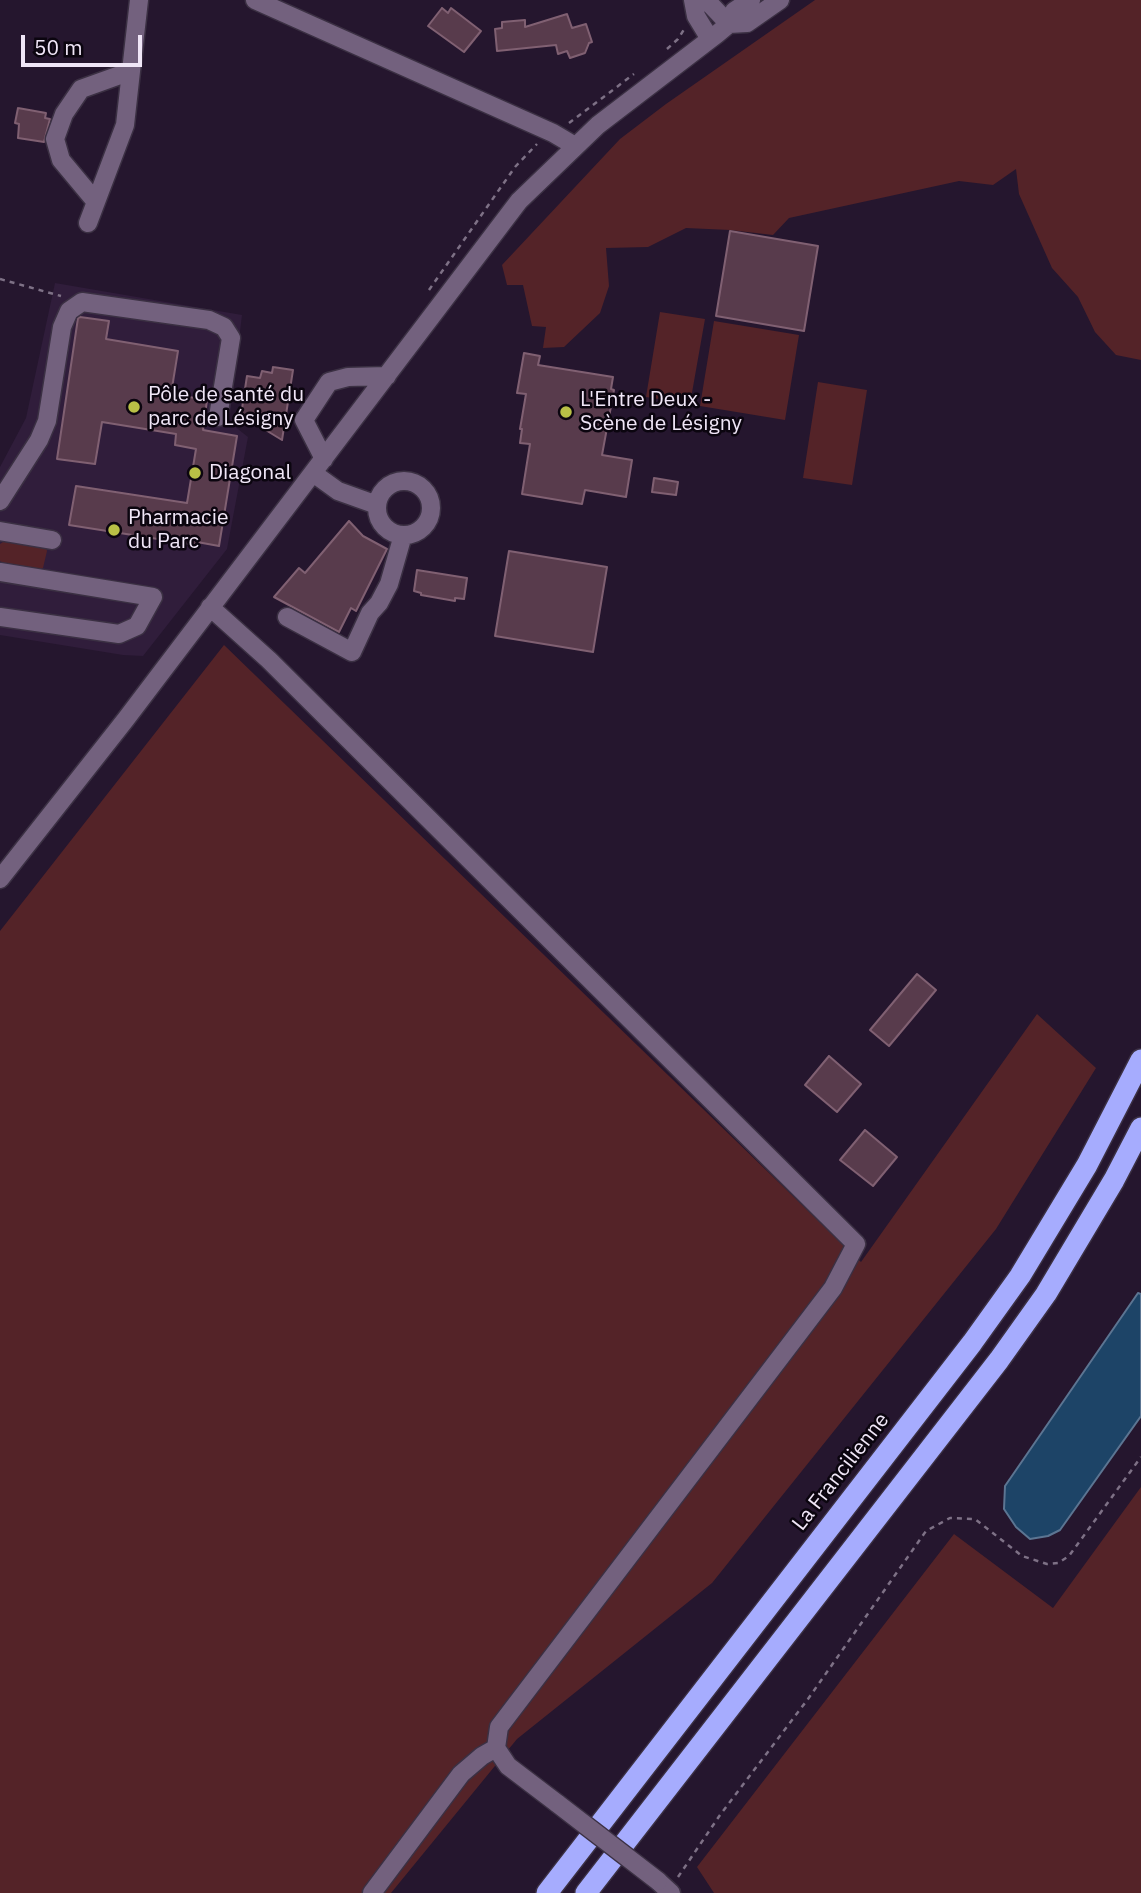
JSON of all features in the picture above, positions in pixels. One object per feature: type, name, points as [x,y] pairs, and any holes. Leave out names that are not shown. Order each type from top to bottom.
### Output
[{"type":"highway","name":"La Francilienne","points":[[547,1893],[972,1343],[1020,1276],[1087,1165],[1141,1060]]},
{"type":"highway","points":[[586,1893],[999,1360],[1053,1282],[1114,1180],[1141,1128]]},
{"type":"street","points":[[88,223],[125,125],[139,0]]},
{"type":"street","points":[[255,0],[553,133],[575,146]]},
{"type":"street","points":[[693,0],[696,16],[710,39]]},
{"type":"street","points":[[703,0],[729,24],[747,23],[780,0]]},
{"type":"street","points":[[0,879],[519,201],[598,125],[729,24],[734,11],[751,0]]},
{"type":"street","points":[[96,202],[61,160],[55,139],[64,114],[81,89],[131,71]]},
{"type":"street","points":[[0,500],[39,440],[47,421],[62,327],[69,311],[82,302],[209,320],[225,327],[231,338],[218,417]]},
{"type":"street","points":[[377,505],[338,491],[318,466],[304,420],[329,382],[348,377],[387,376]]},
{"type":"street","points":[[410,481],[425,490],[431,506],[426,523],[412,534],[403,535],[394,533],[381,522],[377,505],[384,488],[392,483],[410,481]]},
{"type":"street","points":[[0,531],[52,540]]},
{"type":"street","points":[[287,617],[352,652],[370,613],[389,584],[403,535]]},
{"type":"street","points":[[0,572],[153,597],[137,626],[119,634],[0,617]]},
{"type":"street","points":[[210,607],[269,660],[856,1244],[833,1288],[499,1727],[496,1748],[508,1766],[666,1889]]},
{"type":"street","points":[[372,1893],[461,1774],[496,1748]]},
{"type":"path","points":[[0,279],[82,302]]},
{"type":"path","points":[[666,1889],[808,1699],[926,1531],[950,1518],[975,1519],[1022,1556],[1047,1564],[1058,1563],[1069,1556],[1141,1457]]},
{"type":"shaded area","points":[[815,0],[1141,0],[1141,360],[1116,355],[1095,332],[1078,297],[1052,268],[1019,194],[1016,169],[993,185],[959,181],[789,218],[773,235],[686,228],[648,247],[606,248],[609,286],[600,313],[564,347],[543,348],[546,327],[532,326],[523,285],[507,285],[502,265],[620,139]]},
{"type":"shaded area","points":[[55,283],[242,315],[229,422],[248,437],[227,549],[143,656],[0,635],[0,467],[26,418]]},
{"type":"shaded area","points":[[660,312],[705,319],[690,404],[646,397]]},
{"type":"shaded area","points":[[714,321],[799,335],[785,420],[700,406]]},
{"type":"shaded area","points":[[818,382],[867,390],[852,485],[803,478]]},
{"type":"shaded area","points":[[6,540],[46,547],[43,568],[6,565],[0,561],[0,544]]},
{"type":"shaded area","points":[[224,645],[861,1262],[1037,1014],[1096,1068],[996,1229],[712,1583],[517,1739],[391,1893],[0,1893],[0,931]]},
{"type":"shaded area","points":[[1141,1487],[1141,1893],[714,1893],[697,1867],[954,1534],[1053,1608]]},
{"type":"water","points":[[1138,1293],[1141,1294],[1141,1416],[1060,1530],[1048,1536],[1030,1539],[1016,1527],[1004,1509],[1005,1486]]},
{"type":"building","points":[[442,8],[448,13],[451,8],[481,31],[464,52],[428,26]]},
{"type":"building","points":[[567,14],[572,28],[586,24],[592,42],[585,53],[570,58],[567,51],[558,54],[556,45],[497,51],[495,29],[502,28],[502,22],[525,20],[525,27]]},
{"type":"building","points":[[18,108],[46,113],[45,118],[50,119],[44,142],[18,138],[19,124],[15,123]]},
{"type":"building","points":[[730,231],[818,246],[804,331],[716,316]]},
{"type":"building","points":[[80,317],[109,321],[106,339],[178,351],[171,394],[207,400],[203,430],[237,436],[219,546],[197,542],[196,545],[69,525],[76,486],[187,503],[196,449],[175,445],[176,434],[102,422],[95,464],[57,459]]},
{"type":"building","name":"L'Entre Deux - Scène de Lésigny","points":[[524,353],[540,356],[538,365],[613,377],[611,389],[614,390],[602,455],[632,460],[626,497],[585,490],[582,504],[522,494],[530,444],[520,443],[526,394],[517,393]]},
{"type":"building","points":[[273,367],[293,370],[282,440],[241,415],[247,376],[260,378],[262,371],[272,373]]},
{"type":"building","points":[[654,478],[678,482],[676,495],[652,492]]},
{"type":"building","points":[[349,521],[363,536],[387,549],[356,611],[351,608],[339,632],[274,597],[299,568],[305,573]]},
{"type":"building","points":[[509,551],[607,567],[593,652],[495,636]]},
{"type":"building","points":[[417,570],[467,578],[464,599],[455,598],[455,601],[421,595],[414,591]]},
{"type":"building","points":[[917,974],[936,990],[889,1046],[870,1030]]},
{"type":"building","points":[[829,1056],[861,1084],[837,1112],[805,1085]]},
{"type":"building","points":[[865,1130],[897,1157],[873,1186],[840,1160]]},
{"type":"place","name":"Pôle de santé du parc de Lésigny","points":[[134,407]]},
{"type":"place","name":"L'Entre Deux - Scène de Lésigny","points":[[566,412]]},
{"type":"place","name":"Diagonal","points":[[195,473]]},
{"type":"place","name":"Pharmacie du Parc","points":[[114,530]]}]
